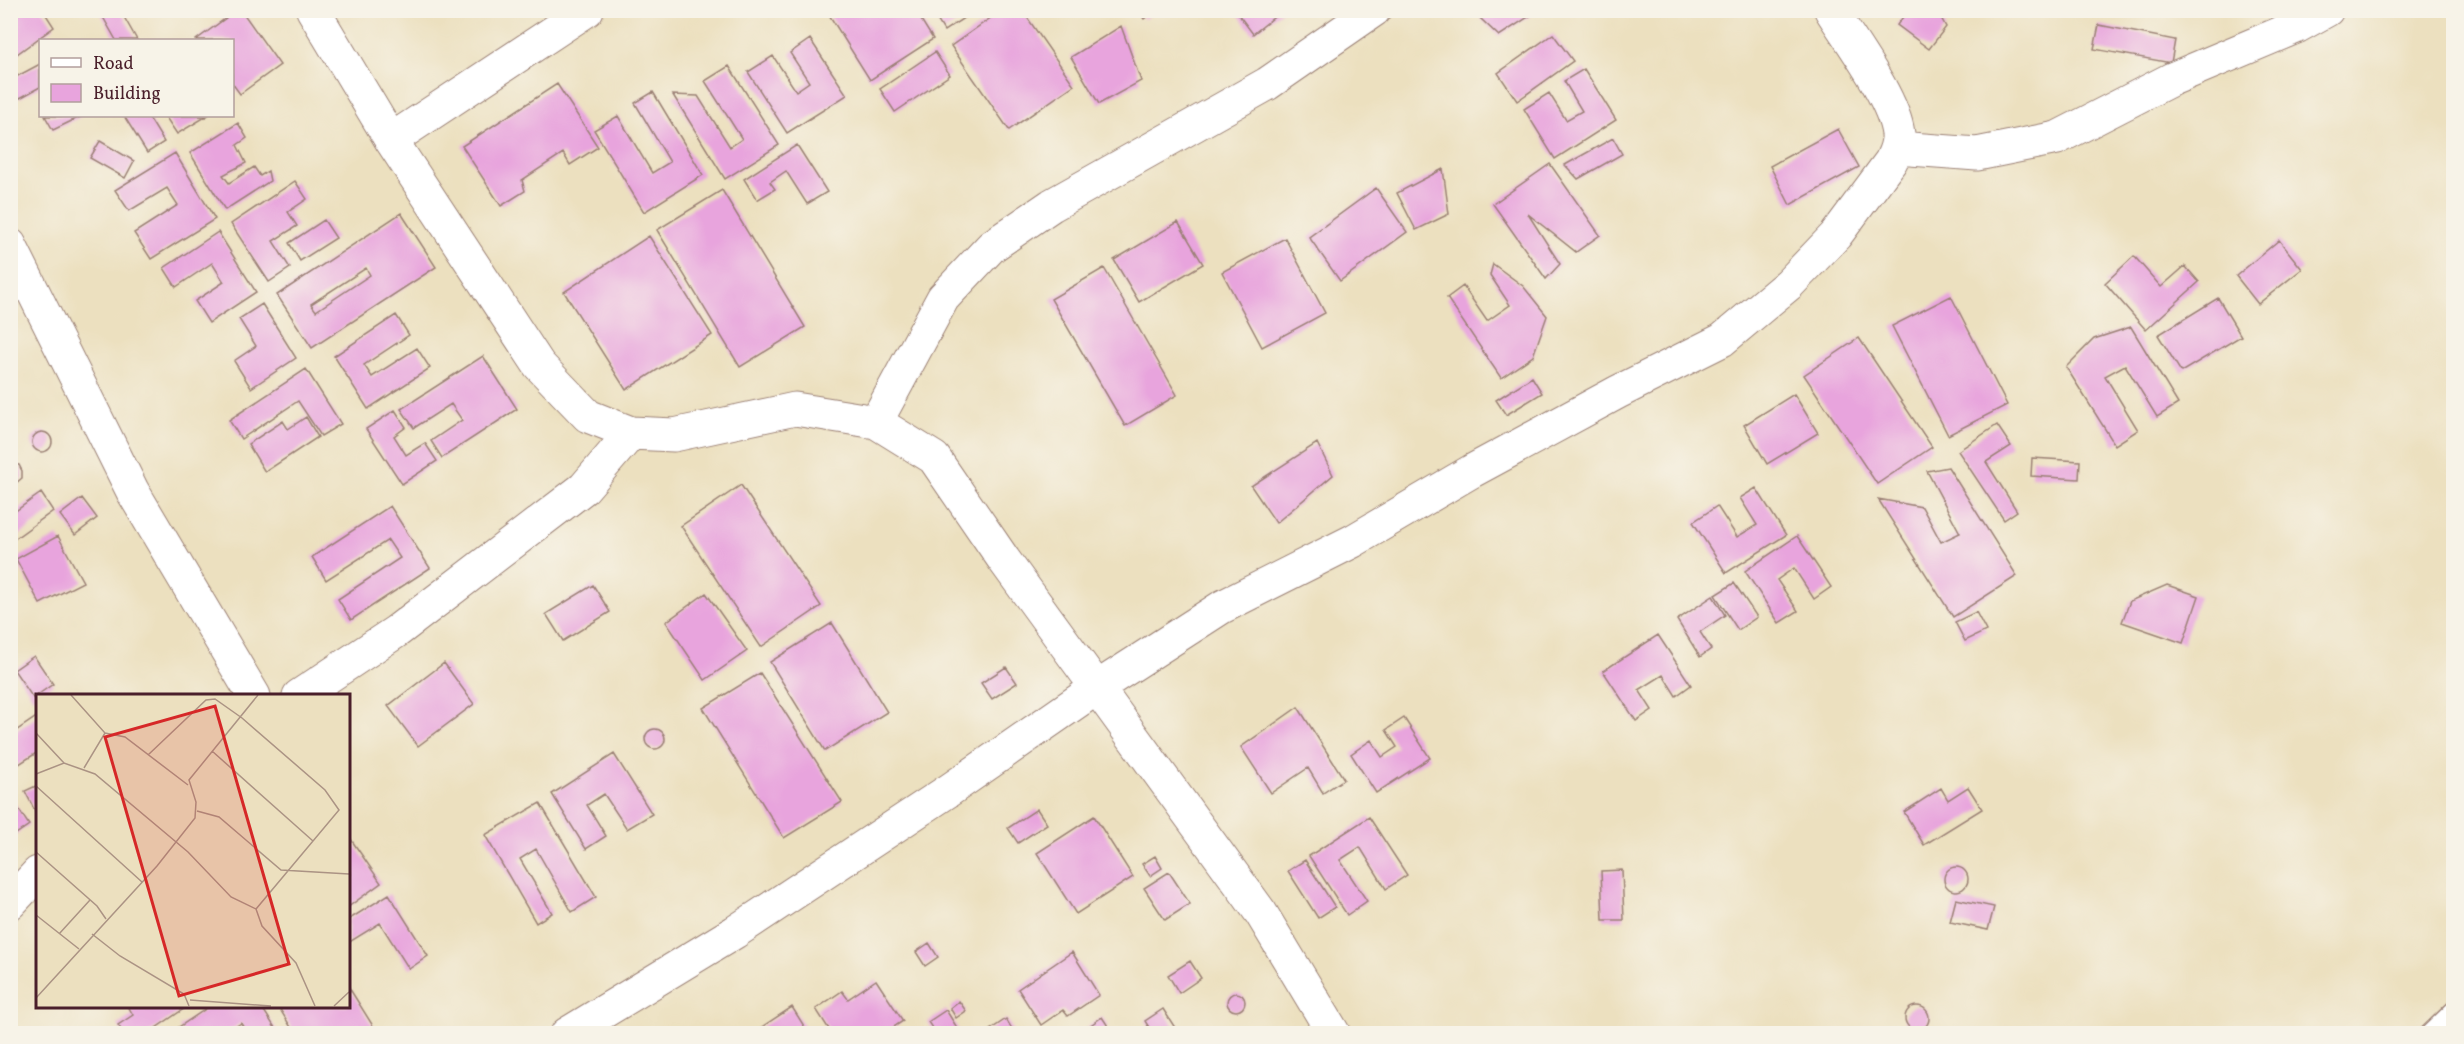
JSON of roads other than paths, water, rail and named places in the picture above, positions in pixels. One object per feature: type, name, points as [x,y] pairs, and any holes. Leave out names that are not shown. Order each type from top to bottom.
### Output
[{"type":"street","points":[[313,10],[391,140],[539,365],[588,416],[631,433],[674,435],[795,409],[876,422],[934,458],[1004,560],[1261,913],[1334,1034]]},
{"type":"street","points":[[391,140],[587,10]]},
{"type":"street","points":[[876,422],[943,298],[992,246],[1052,205],[1267,84],[1374,10]]},
{"type":"street","points":[[567,1034],[745,925],[941,796],[1098,687],[1222,607],[1353,541],[1472,471],[1618,392],[1722,340],[1789,284],[1836,235],[1891,161],[1897,148],[1898,134],[1890,108],[1831,10]]},
{"type":"street","points":[[1897,148],[1977,154],[2057,138],[2162,84],[2298,26],[2327,10]]},
{"type":"street","points":[[10,245],[133,492],[253,694]]},
{"type":"street","points":[[302,694],[397,631],[575,496],[631,433]]},
{"type":"street","points":[[10,903],[36,875]]},
{"type":"lane","points":[[2428,1034],[2454,1009]]}]
